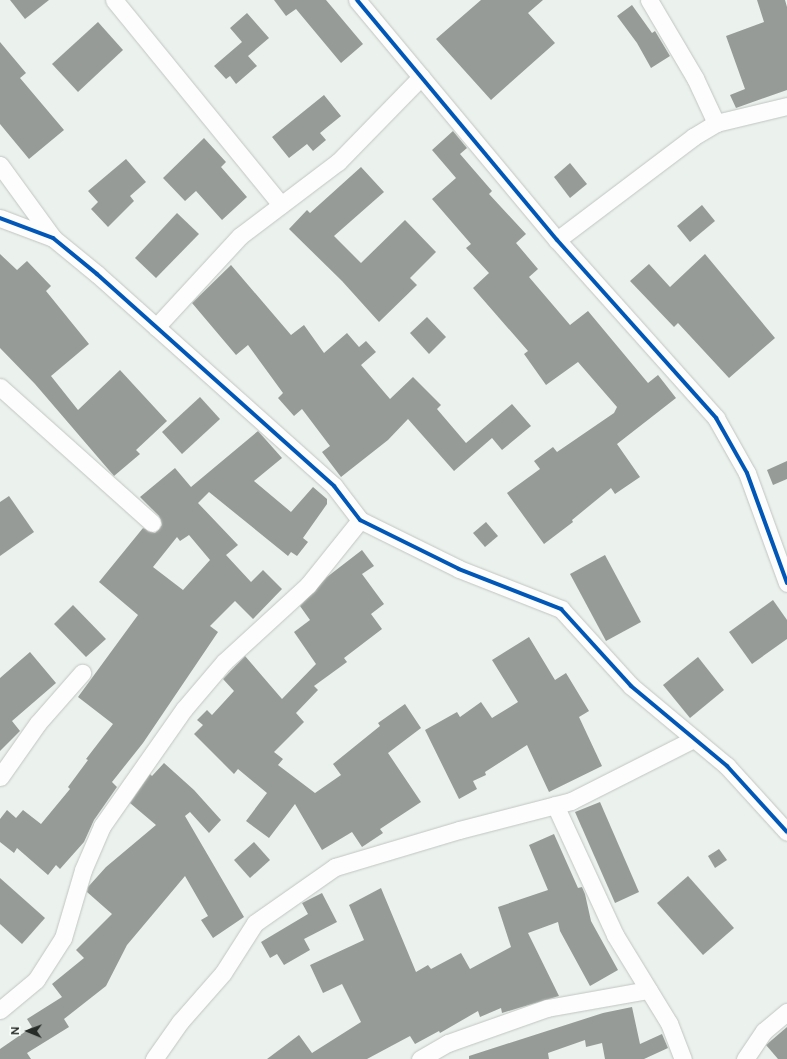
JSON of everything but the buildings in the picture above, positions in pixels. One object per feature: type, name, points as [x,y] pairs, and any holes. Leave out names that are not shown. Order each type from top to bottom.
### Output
[{"type":"street","points":[[114,0],[281,205]]},
{"type":"street","points":[[357,0],[557,240],[716,418],[747,473],[787,583]]},
{"type":"street","points":[[649,0],[695,78],[716,124]]},
{"type":"street","points":[[156,327],[240,236],[338,162],[421,77]]},
{"type":"street","points":[[557,240],[655,163],[716,124],[787,106]]},
{"type":"street","points":[[0,165],[53,238],[156,327],[334,486],[360,520],[459,569],[561,609],[631,686],[726,766],[787,832]]},
{"type":"street","points":[[0,218],[53,238]]},
{"type":"street","points":[[0,387],[152,523]]},
{"type":"street","points":[[0,1010],[36,980],[62,938],[83,870],[102,826],[184,709],[224,662],[308,585],[360,520]]},
{"type":"street","points":[[0,777],[38,723],[82,673]]},
{"type":"street","points":[[154,1059],[180,1022],[223,973],[255,923],[336,867],[571,801],[694,739]]},
{"type":"street","points":[[555,805],[615,935],[669,1024],[683,1059]]},
{"type":"street","points":[[420,1059],[448,1043],[547,1008],[648,990]]},
{"type":"street","points":[[745,1059],[764,1031],[787,1012]]},
{"type":"cycle path","points":[[357,0],[557,240],[716,418],[747,473],[787,583]]},
{"type":"cycle path","points":[[0,218],[53,238],[97,274],[334,486],[360,520],[459,569],[561,609],[631,686],[727,766],[787,832]]}]
